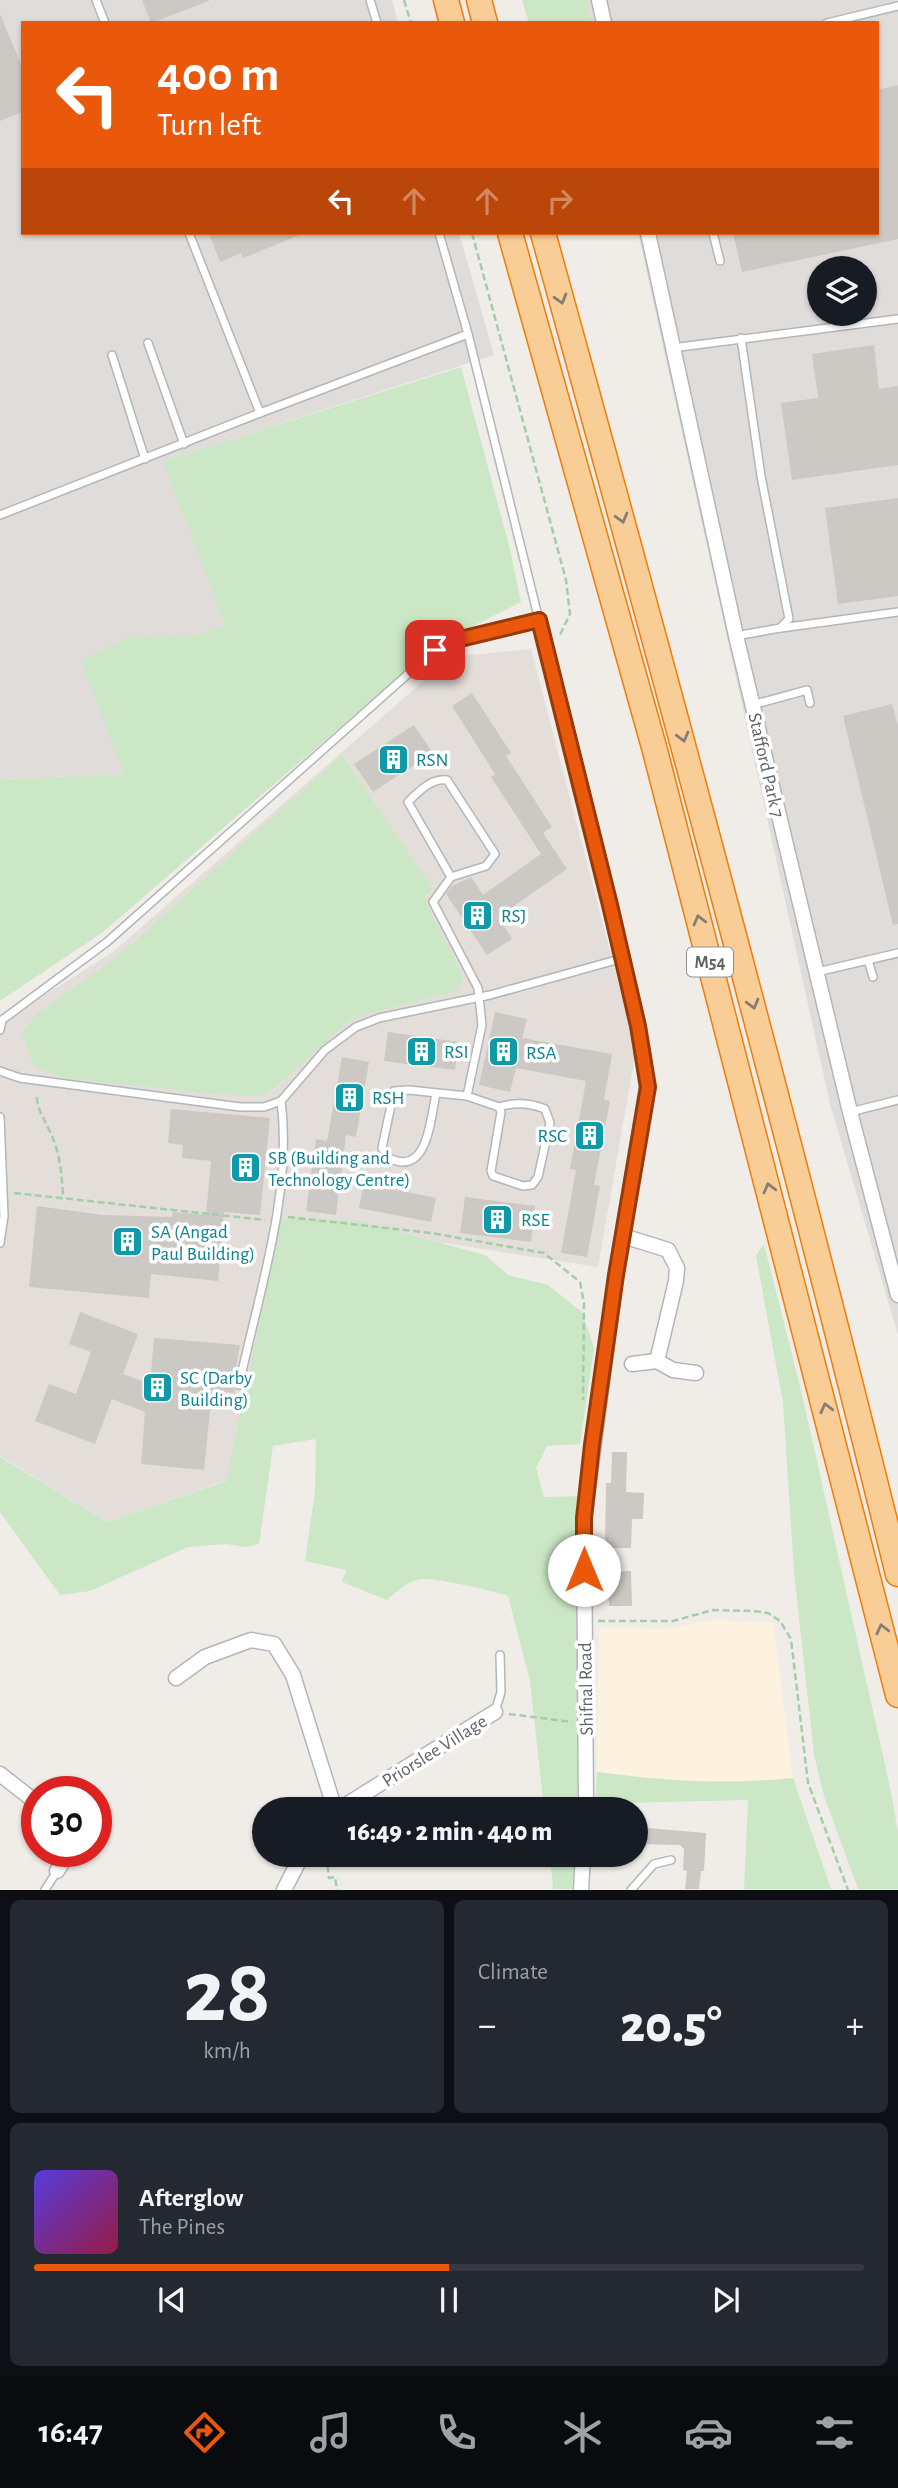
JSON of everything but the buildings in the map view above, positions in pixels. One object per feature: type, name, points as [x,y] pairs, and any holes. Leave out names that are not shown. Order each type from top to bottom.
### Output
[{"type":"highway","points":[[446,0],[451,21]]},
{"type":"highway","points":[[479,0],[484,21]]},
{"type":"highway","name":"M54","points":[[511,235],[654,747],[898,1695]]},
{"type":"highway","name":"M54","points":[[544,235],[684,742],[832,1305],[898,1574]]},
{"type":"street","points":[[599,0],[604,21]]},
{"type":"street","name":"Stafford Park 7","points":[[648,235],[671,348],[752,705],[850,1112],[895,1271],[898,1294]]},
{"type":"street","name":"Shifnal Road","points":[[539,620],[610,905],[620,959],[638,1026],[648,1087],[623,1236],[584,1518],[586,1797]]},
{"type":"street","points":[[623,1236],[668,1250],[677,1268],[657,1361]]},
{"type":"street","points":[[632,1364],[657,1361],[673,1370],[696,1373]]},
{"type":"street","name":"Priorslee Village","points":[[176,1678],[205,1657],[251,1640],[274,1644],[293,1675],[332,1797]]},
{"type":"street","name":"Priorslee Village","points":[[357,1797],[495,1712]]},
{"type":"street","points":[[0,1774],[21,1790]]},
{"type":"street","points":[[57,1871],[60,1867]]},
{"type":"street","points":[[284,1889],[296,1867]]},
{"type":"street","points":[[581,1889],[582,1867]]},
{"type":"lane","points":[[96,0],[104,21]]},
{"type":"lane","points":[[370,0],[376,21]]},
{"type":"lane","points":[[835,21],[898,6]]},
{"type":"lane","points":[[190,235],[260,413]]},
{"type":"lane","points":[[0,1030],[2,1020],[107,942],[435,650],[456,640],[539,620],[468,334],[440,235]]},
{"type":"lane","points":[[714,235],[720,261]]},
{"type":"lane","points":[[671,348],[898,319]]},
{"type":"lane","points":[[0,515],[468,334]]},
{"type":"lane","points":[[741,338],[761,476],[789,619],[780,628]]},
{"type":"lane","points":[[148,343],[184,444]]},
{"type":"lane","points":[[112,355],[145,459]]},
{"type":"lane","points":[[736,636],[898,612]]},
{"type":"lane","points":[[752,705],[807,690],[810,704]]},
{"type":"lane","points":[[451,877],[408,802],[420,789],[439,779],[447,780],[495,854],[486,866],[451,877],[433,902],[471,971],[478,997],[482,1025],[467,1096]]},
{"type":"lane","points":[[817,972],[898,953]]},
{"type":"lane","points":[[0,1071],[20,1078],[240,1107],[264,1107],[281,1101],[325,1050],[356,1027],[379,1018],[478,997],[620,959]]},
{"type":"lane","points":[[868,960],[873,977]]},
{"type":"lane","points":[[436,1094],[426,1138],[416,1160],[410,1163],[389,1158],[383,1148],[394,1091],[467,1096],[499,1107],[512,1103],[535,1105],[545,1109],[550,1123],[538,1177],[531,1185],[523,1186],[497,1179],[491,1171],[501,1120],[499,1107]]},
{"type":"lane","points":[[850,1112],[898,1100]]},
{"type":"lane","points":[[239,1385],[276,1219],[283,1148],[281,1101]]},
{"type":"lane","points":[[0,1117],[3,1192],[0,1242]]},
{"type":"lane","points":[[495,1712],[501,1692],[500,1655]]},
{"type":"lane","points":[[631,1889],[654,1864],[671,1860]]},
{"type":"lane","points":[[45,1889],[57,1871]]},
{"type":"path","points":[[404,0],[410,21]]},
{"type":"path","points":[[473,235],[566,580],[570,614],[560,632],[552,671]]},
{"type":"path","points":[[37,1097],[37,1107],[52,1136],[62,1175],[63,1196]]},
{"type":"path","points":[[3,1192],[432,1233],[544,1253],[580,1282],[584,1303],[583,1408]]},
{"type":"path","points":[[584,1622],[673,1621],[713,1610],[768,1613],[780,1621],[791,1639],[808,1783],[848,1889]]},
{"type":"path","points":[[495,1712],[586,1724]]},
{"type":"path","points":[[328,1867],[329,1878],[335,1877],[337,1889]]},
{"type":"shaded area","points":[[0,0],[392,0],[397,21],[21,21],[21,235],[460,235],[494,355],[164,461],[225,625],[194,636],[129,637],[124,774],[0,779]]},
{"type":"shaded area","points":[[586,0],[898,0],[898,1335],[830,1104],[638,235],[879,235],[879,21],[591,21]]},
{"type":"shaded area","points":[[531,649],[636,1050],[598,1267],[283,1218],[227,1480],[107,1522],[0,1456],[0,1015],[13,1015],[113,952],[451,657]]},
{"type":"shaded area","points":[[714,1620],[773,1623],[793,1778],[746,1783],[686,1783],[597,1772],[599,1628],[666,1629]]},
{"type":"green space","points":[[522,0],[586,0],[591,21],[528,21]]},
{"type":"green space","points":[[461,367],[510,549],[521,602],[434,646],[103,932],[0,1001],[0,779],[124,774],[81,661],[129,637],[194,636],[225,625],[163,461]]},
{"type":"green space","points":[[342,755],[433,889],[425,896],[463,982],[453,992],[352,1018],[278,1085],[263,1095],[239,1096],[65,1078],[34,1067],[22,1034],[35,1015],[116,958]]},
{"type":"green space","points":[[282,1218],[359,1221],[485,1255],[508,1275],[548,1285],[582,1312],[594,1348],[580,1444],[547,1446],[536,1468],[544,1497],[580,1496],[577,1797],[543,1797],[530,1681],[508,1596],[463,1585],[420,1579],[398,1590],[387,1600],[342,1582],[346,1570],[305,1561],[315,1491],[316,1439],[273,1446],[259,1544],[245,1547],[226,1544],[188,1547],[90,1591],[60,1595],[0,1512],[0,1457],[107,1522],[226,1481]]},
{"type":"green space","points":[[764,1244],[801,1390],[890,1787],[898,1832],[898,1889],[858,1889],[824,1796],[814,1755],[794,1572],[783,1403],[756,1256]]},
{"type":"green space","points":[[597,1772],[695,1781],[793,1778],[831,1889],[744,1889],[748,1800],[648,1802],[648,1797],[596,1797]]},
{"type":"green space","points":[[551,1867],[574,1867],[572,1889],[553,1889]]},
{"type":"place","name":"RSN","points":[[393,759]]},
{"type":"place","name":"RSJ","points":[[478,915]]},
{"type":"place","name":"RSI","points":[[421,1051]]},
{"type":"place","name":"RSA","points":[[503,1052]]},
{"type":"place","name":"RSH","points":[[349,1097]]},
{"type":"place","name":"RSC","points":[[590,1135]]},
{"type":"place","name":"SB (Building and Technology Centre)","points":[[245,1168]]},
{"type":"place","name":"RSE","points":[[498,1219]]},
{"type":"place","name":"SA (Angad Paul Building)","points":[[128,1242]]},
{"type":"place","name":"SC (Darby Building)","points":[[157,1388]]},
{"type":"route","points":[[435,650],[456,640],[539,620],[610,905],[620,959],[638,1026],[648,1087],[616,1275],[592,1445],[584,1518],[584,1570]]}]
